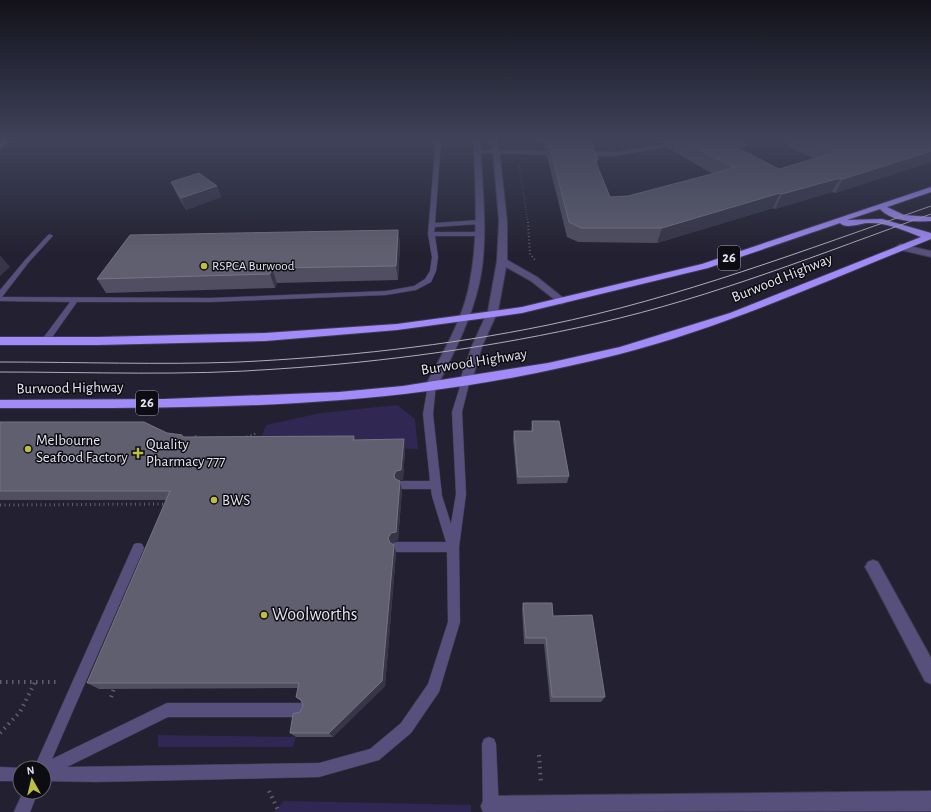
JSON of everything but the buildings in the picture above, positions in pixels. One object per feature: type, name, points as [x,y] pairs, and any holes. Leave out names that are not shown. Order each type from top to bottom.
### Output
[{"type":"highway","name":"26","points":[[0,341],[265,337],[397,327],[491,315],[562,301],[704,266],[931,189]]},
{"type":"highway","points":[[881,206],[890,213],[901,217],[919,220],[931,219]]},
{"type":"highway","points":[[830,223],[886,221],[930,237]]},
{"type":"highway","name":"Burwood Highway","points":[[0,404],[164,403],[339,396],[432,385],[548,367],[644,344],[751,308],[900,247],[930,237]]},
{"type":"street","points":[[432,385],[464,319],[475,282],[480,234],[477,178]]},
{"type":"street","points":[[466,380],[491,315],[502,261],[503,221],[499,178]]},
{"type":"street","points":[[900,247],[931,254]]},
{"type":"street","points":[[502,261],[534,280],[562,301]]},
{"type":"street","points":[[873,567],[931,676]]},
{"type":"street","points":[[491,809],[543,805],[931,801]]},
{"type":"lane","points":[[0,299],[74,301],[210,300],[386,293],[403,291],[422,284],[433,271],[435,256],[431,234],[436,178]]},
{"type":"lane","points":[[432,225],[479,222]]},
{"type":"lane","points":[[431,234],[480,234]]},
{"type":"lane","points":[[0,295],[27,261],[50,236]]},
{"type":"lane","points":[[45,341],[74,301]]},
{"type":"lane","points":[[52,772],[104,775],[319,770],[374,755],[406,728],[434,687],[454,622],[452,547],[461,494],[457,412],[466,380]]},
{"type":"lane","points":[[432,385],[428,414],[437,496],[452,547]]},
{"type":"lane","points":[[402,485],[436,485]]},
{"type":"lane","points":[[397,547],[452,547]]},
{"type":"lane","points":[[45,760],[138,548]]},
{"type":"lane","points":[[52,768],[167,710],[300,710]]},
{"type":"lane","points":[[489,744],[491,809]]},
{"type":"lane","points":[[0,774],[12,774]]},
{"type":"lane","points":[[22,812],[27,800]]},
{"type":"path","points":[[520,178],[527,208],[530,254],[538,263]]},
{"type":"path","points":[[190,445],[197,433]]},
{"type":"path","points":[[239,439],[258,433]]},
{"type":"path","points":[[0,505],[173,504]]},
{"type":"path","points":[[0,682],[64,682]]},
{"type":"path","points":[[0,733],[20,712],[35,682]]},
{"type":"path","points":[[111,697],[117,683]]},
{"type":"path","points":[[539,755],[543,805]]},
{"type":"shaded area","points":[[397,405],[415,419],[418,449],[231,446],[262,435],[266,425],[321,413]]},
{"type":"shaded area","points":[[158,735],[296,737],[293,747],[158,747]]},
{"type":"shaded area","points":[[284,801],[471,805],[471,812],[274,812]]},
{"type":"tram line","points":[[0,362],[239,362],[355,354],[471,339],[548,325],[597,314],[694,287],[789,256],[931,206]]},
{"type":"tram line","points":[[0,372],[173,373],[242,371],[318,366],[399,358],[479,346],[559,332],[642,312],[684,300],[767,273],[931,214]]},
{"type":"place","name":"RSPCA Burwood","points":[[204,266]]},
{"type":"place","name":"Melbourne Seafood Factory","points":[[28,449]]},
{"type":"place","name":"Quality Pharmacy 777","points":[[138,453]]},
{"type":"place","name":"BWS","points":[[214,500]]},
{"type":"place","name":"Woolworths","points":[[264,615]]}]
